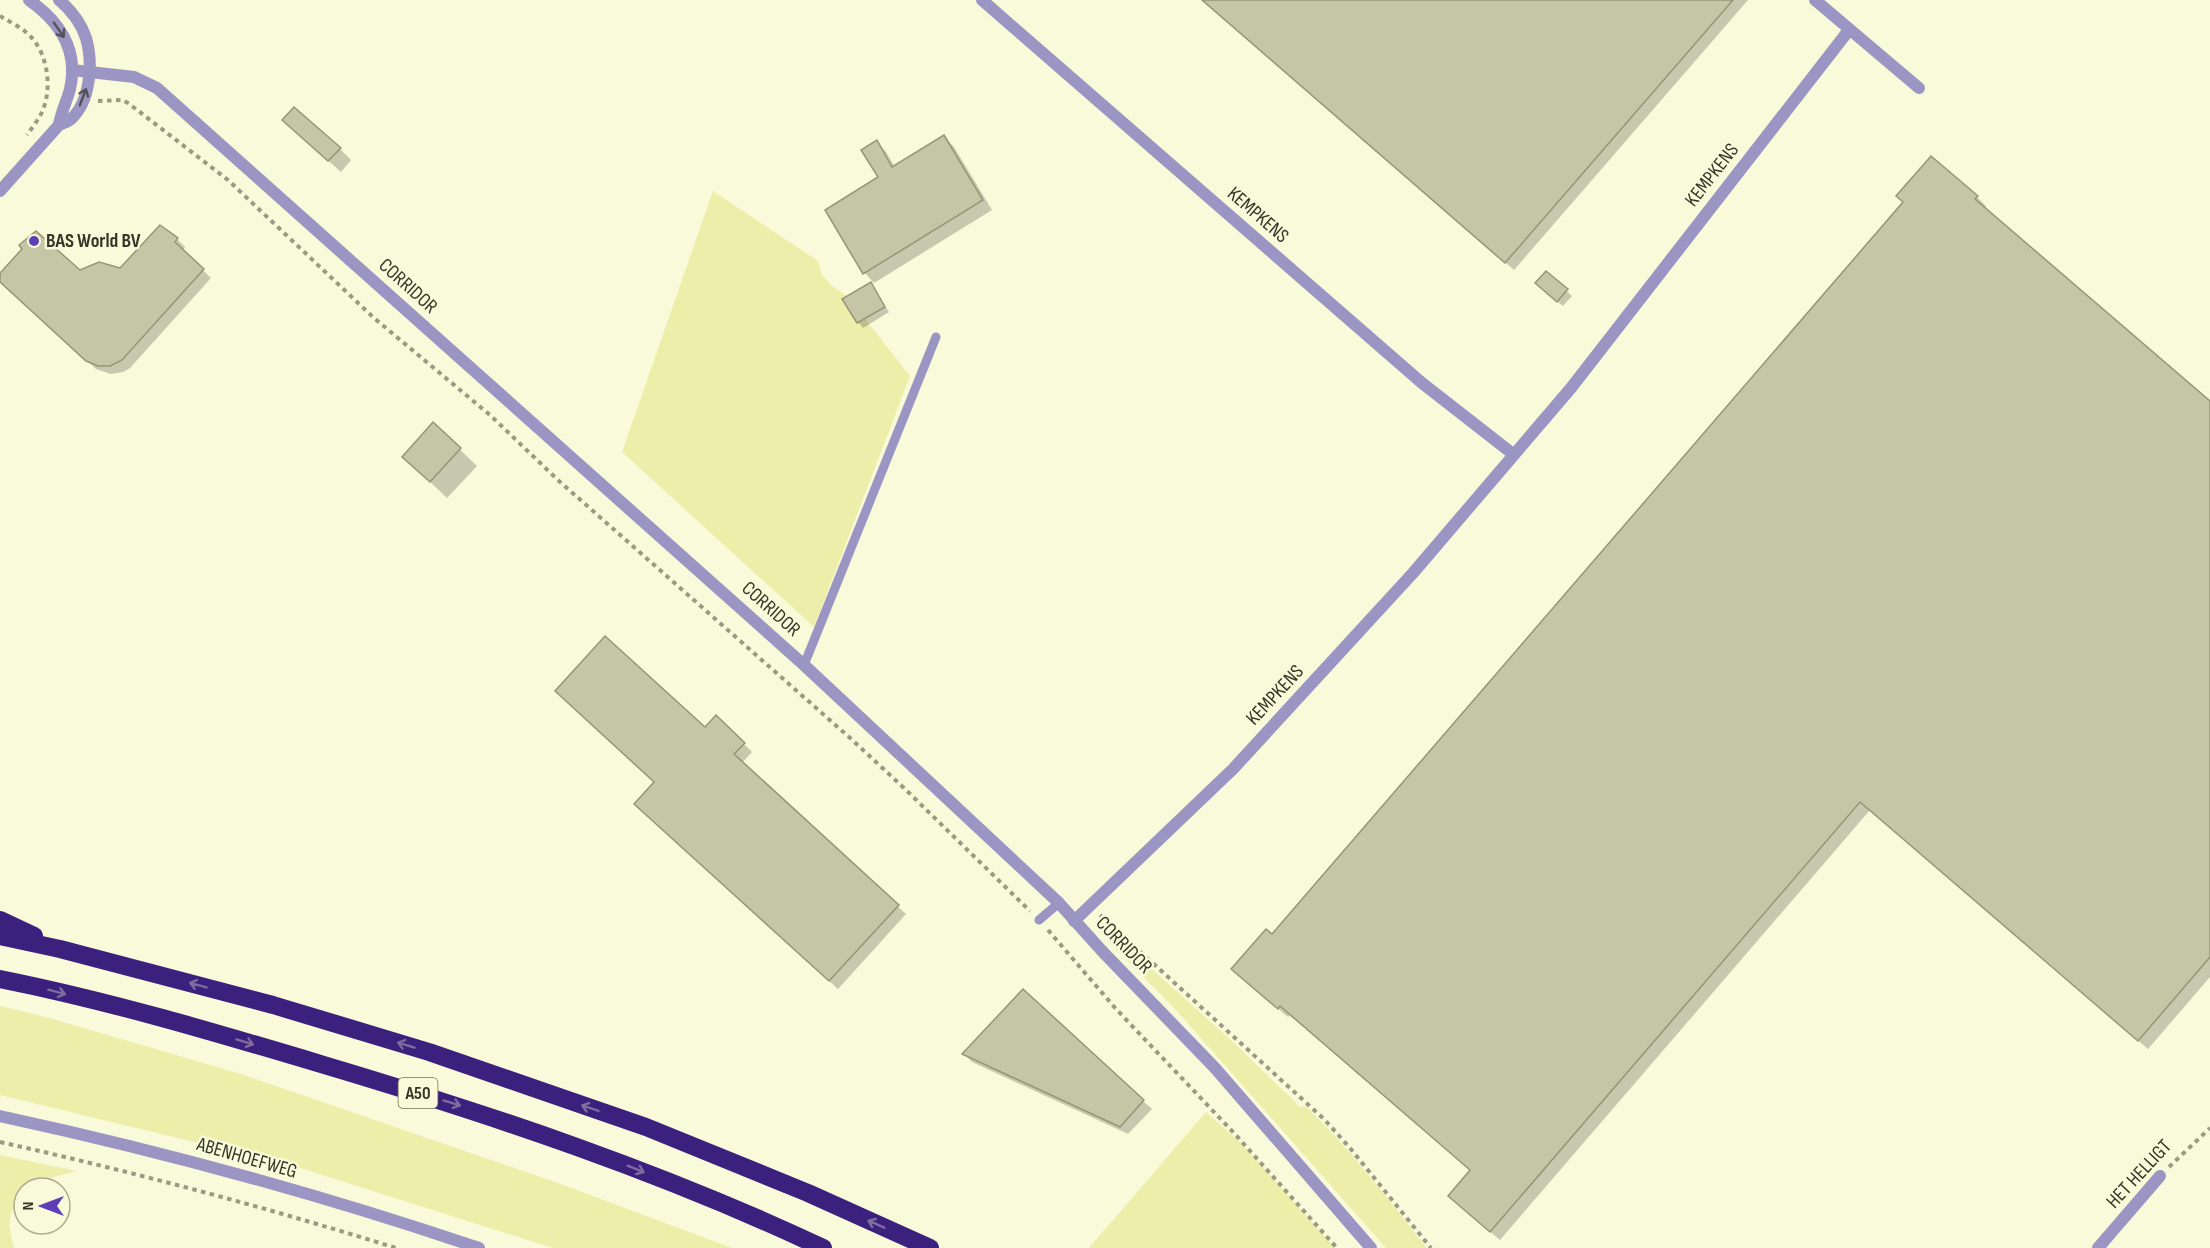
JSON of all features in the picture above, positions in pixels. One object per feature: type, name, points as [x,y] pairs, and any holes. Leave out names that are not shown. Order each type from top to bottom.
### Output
[{"type":"highway","name":"A50","points":[[0,920],[60,948]]},
{"type":"highway","name":"A50","points":[[0,936],[60,948],[273,1005],[429,1052],[646,1127],[808,1193],[930,1248]]},
{"type":"highway","name":"A50","points":[[0,979],[213,1032],[457,1105],[601,1155],[708,1197],[823,1248]]},
{"type":"street","points":[[29,0],[46,14],[64,36],[72,59],[69,93],[61,112],[59,125]]},
{"type":"street","points":[[0,191],[59,125],[70,120],[82,103],[89,72],[86,38],[72,13],[58,0]]},
{"type":"street","name":"KEMPKENS","points":[[982,0],[1422,383],[1513,454]]},
{"type":"street","points":[[1815,0],[1919,88]]},
{"type":"street","name":"KEMPKENS","points":[[1074,921],[1233,769],[1413,573],[1571,388],[1849,30]]},
{"type":"street","name":"CORRIDOR","points":[[72,70],[134,77],[158,88],[804,664],[1059,903],[1215,1068],[1371,1248]]},
{"type":"street","name":"ABENHOEFWEG","points":[[0,1116],[190,1162],[480,1248]]},
{"type":"street","name":"HET HELLIGT","points":[[2098,1248],[2160,1176]]},
{"type":"lane","points":[[804,664],[936,337]]},
{"type":"lane","points":[[1039,920],[1059,903]]},
{"type":"path","points":[[0,16],[24,31],[36,44],[43,60],[48,89],[41,115],[20,142]]},
{"type":"path","points":[[92,100],[128,102],[228,180],[374,318],[490,415],[559,481],[857,744],[1039,920],[1116,1009],[1234,1133],[1337,1248]]},
{"type":"path","name":"CORRIDOR","points":[[1090,907],[1324,1119],[1431,1248]]},
{"type":"path","name":"HET HELLIGT","points":[[2160,1176],[2210,1128]]},
{"type":"path","points":[[0,1142],[227,1198],[396,1248]]},
{"type":"green space","points":[[713,191],[818,261],[822,275],[832,286],[847,296],[910,376],[814,627],[622,452]]},
{"type":"green space","points":[[1107,929],[1231,1040],[1300,1107],[1306,1106],[1354,1157],[1427,1248],[1386,1248],[1176,1010],[1110,943]]},
{"type":"green space","points":[[0,1006],[46,1017],[241,1074],[558,1183],[732,1248],[553,1248],[297,1167],[0,1095]]},
{"type":"green space","points":[[1206,1112],[1243,1145],[1335,1248],[1089,1248]]},
{"type":"green space","points":[[0,1155],[77,1171],[57,1176],[12,1176],[10,1231],[14,1248],[0,1248]]},
{"type":"building","points":[[1202,0],[1733,0],[1505,263]]},
{"type":"building","points":[[294,107],[341,148],[328,161],[282,120]]},
{"type":"building","points":[[944,135],[983,200],[863,274],[825,210],[878,177],[861,150],[877,140],[892,167]]},
{"type":"building","points":[[1931,156],[1978,196],[1975,199],[2210,401],[2210,957],[2138,1041],[1860,802],[1490,1232],[1448,1196],[1470,1170],[1280,1006],[1278,1009],[1231,969],[1266,929],[1272,934],[1903,202],[1896,196]]},
{"type":"building","points":[[160,225],[178,238],[175,242],[204,269],[122,360],[110,366],[98,366],[86,361],[0,282],[0,273],[22,249],[19,245],[36,231],[80,270],[99,262],[120,268]]},
{"type":"building","points":[[1546,271],[1568,289],[1557,302],[1535,283]]},
{"type":"building","points":[[871,282],[885,307],[857,323],[842,299]]},
{"type":"building","points":[[433,422],[461,448],[430,482],[402,457]]},
{"type":"building","points":[[605,636],[705,727],[716,715],[745,743],[734,754],[899,905],[829,981],[634,804],[654,782],[555,691]]},
{"type":"building","points":[[1023,989],[1144,1100],[1120,1127],[962,1054]]},
{"type":"place","name":"BAS World BV","points":[[34,241]]}]
